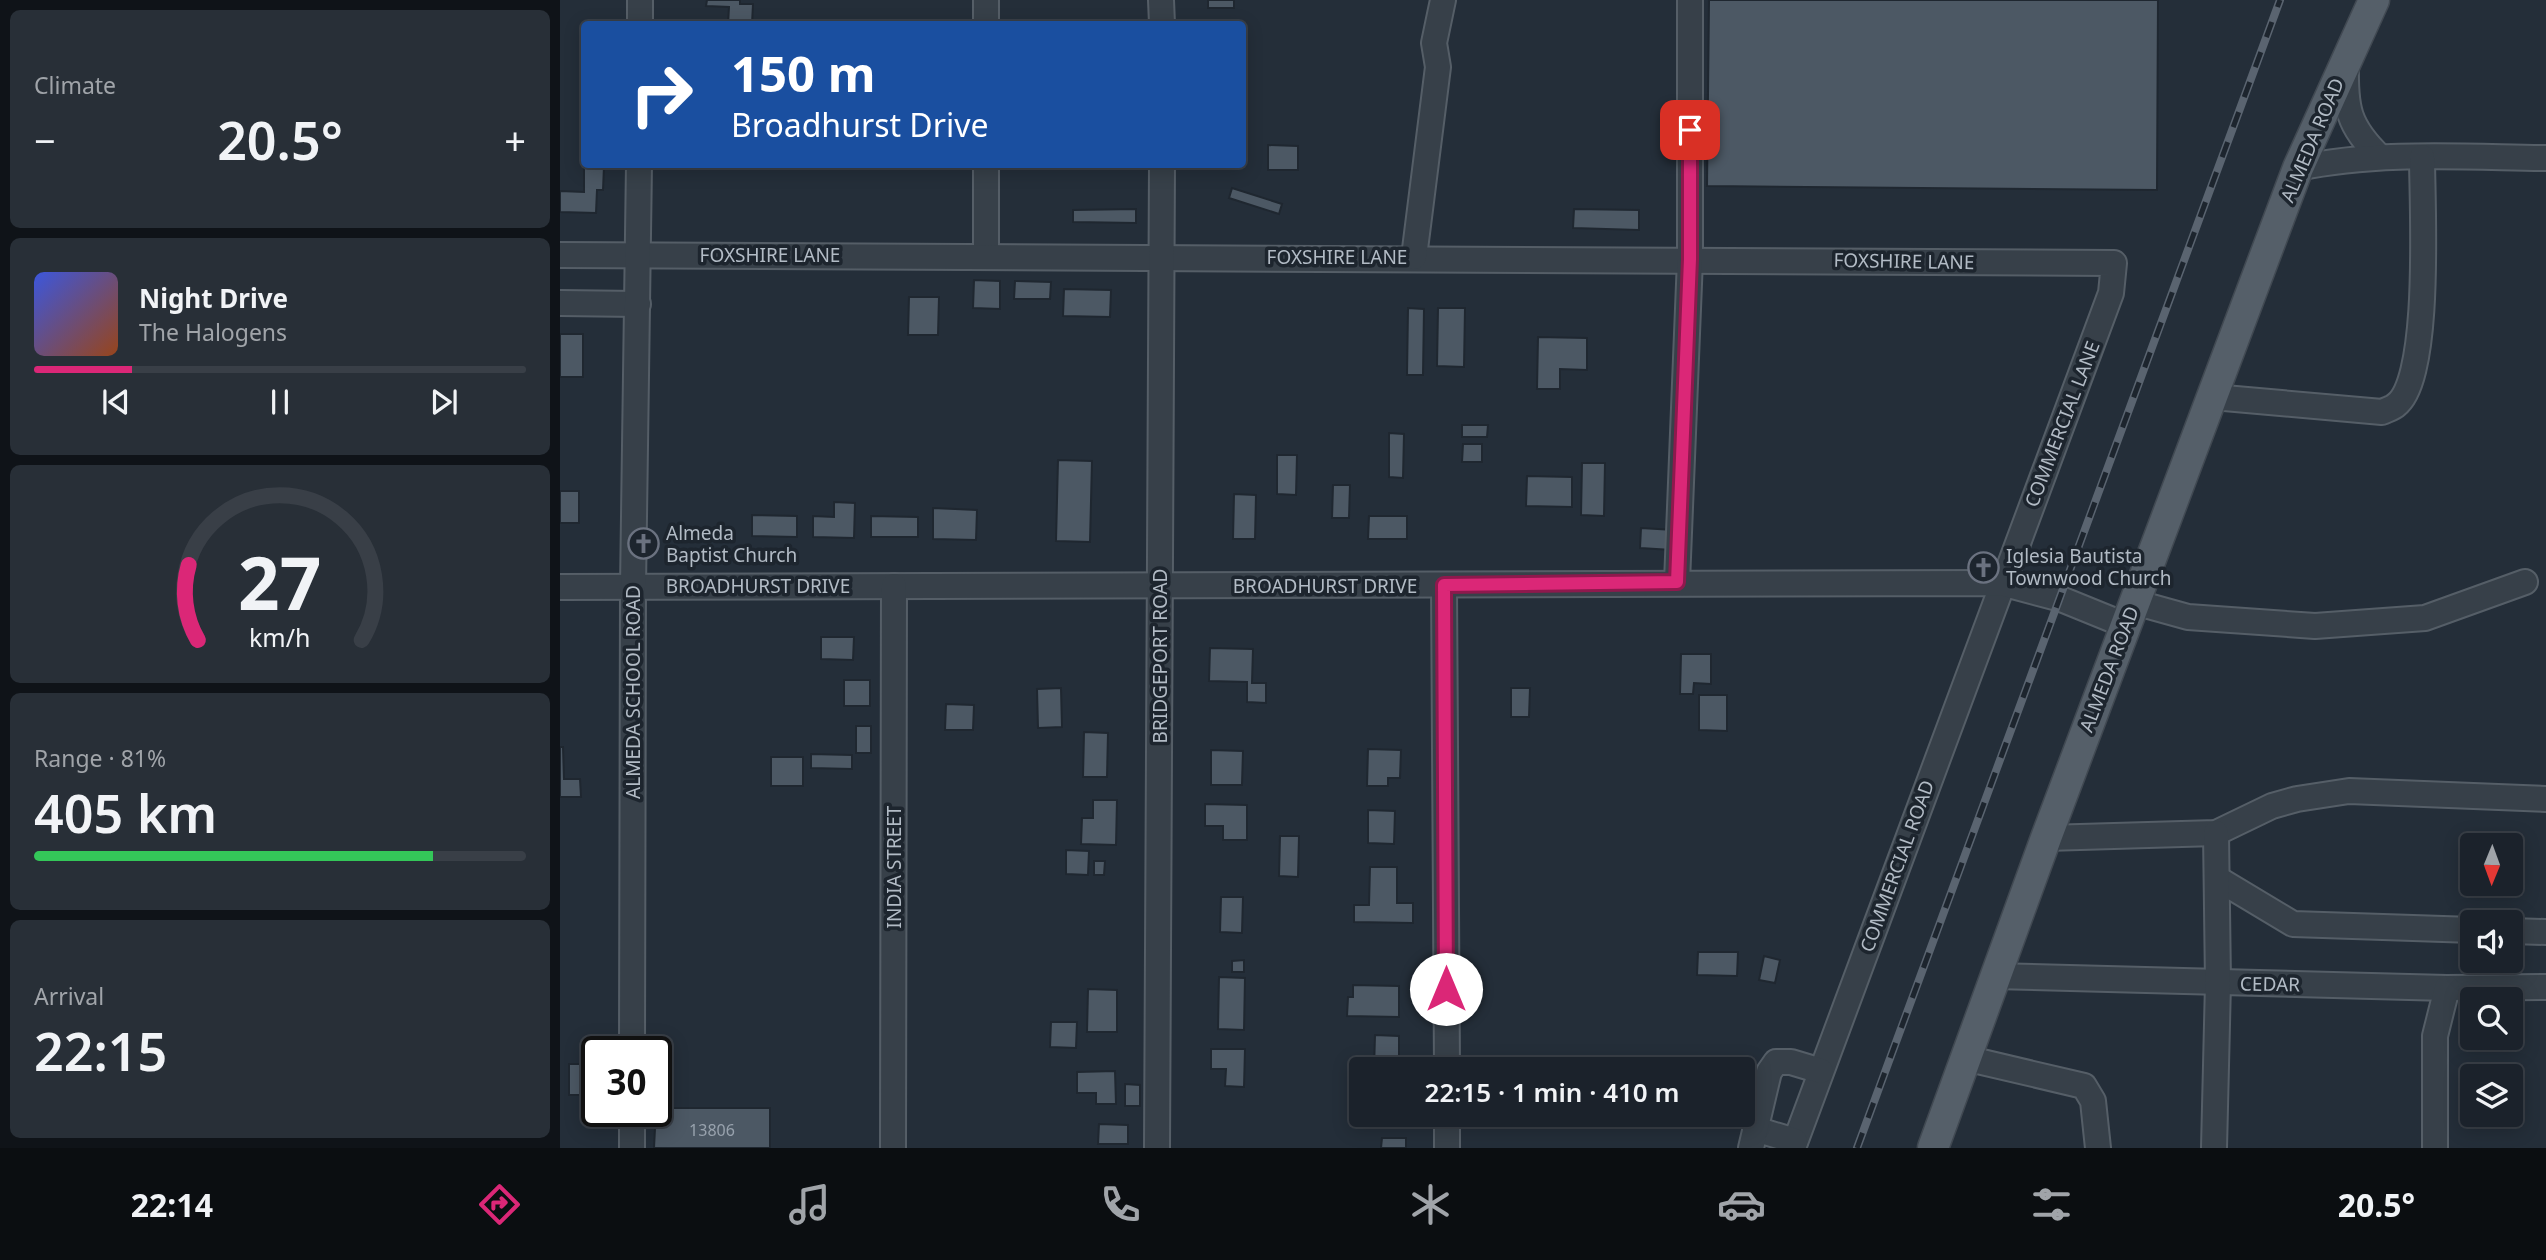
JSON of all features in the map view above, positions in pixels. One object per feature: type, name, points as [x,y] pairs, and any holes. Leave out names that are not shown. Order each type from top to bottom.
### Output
[{"type":"main road","name":"ALMEDA ROAD","points":[[1933,1148],[1994,976],[2298,169],[2374,0]]},
{"type":"street","points":[[640,0],[640,21]]},
{"type":"street","points":[[986,0],[986,21]]},
{"type":"street","points":[[1161,0],[1161,21]]},
{"type":"street","points":[[1414,257],[1438,67],[1434,43],[1443,0]]},
{"type":"street","points":[[1677,582],[1690,259],[1690,0]]},
{"type":"street","points":[[2346,60],[2346,95],[2352,125],[2380,157]]},
{"type":"street","points":[[2298,169],[2339,160],[2380,157],[2546,158]]},
{"type":"street","points":[[2213,397],[2382,412],[2397,405],[2412,373],[2424,292],[2421,157]]},
{"type":"street","name":"ALMEDA SCHOOL ROAD","points":[[632,1036],[633,587],[639,168]]},
{"type":"street","points":[[986,168],[986,255]]},
{"type":"street","name":"BRIDGEPORT ROAD","points":[[1157,1148],[1162,168]]},
{"type":"street","name":"FOXSHIRE LANE","points":[[560,255],[1414,257],[2115,263]]},
{"type":"street","name":"COMMERCIAL LANE","points":[[2001,583],[2111,293],[2115,263]]},
{"type":"street","points":[[560,303],[638,304]]},
{"type":"street","name":"BROADHURST DRIVE","points":[[560,587],[2001,583],[2129,614],[2315,626],[2425,618],[2525,582]]},
{"type":"street","name":"COMMERCIAL ROAD","points":[[1794,1145],[2001,583]]},
{"type":"street","points":[[1444,585],[1447,1057]]},
{"type":"street","name":"INDIA STREET","points":[[892,1148],[894,586]]},
{"type":"street","points":[[2046,838],[2216,833],[2272,806],[2336,793],[2546,799]]},
{"type":"street","points":[[2214,1148],[2218,983],[2216,833]]},
{"type":"street","points":[[2218,879],[2293,924],[2460,930]]},
{"type":"street","points":[[2523,931],[2546,932]]},
{"type":"street","name":"CEDAR","points":[[1994,976],[2447,988],[2546,987]]},
{"type":"street","points":[[2435,1148],[2435,1036],[2447,988]]},
{"type":"street","points":[[1965,1058],[2084,1086],[2093,1101],[2098,1148]]},
{"type":"street","points":[[1794,1145],[1753,1138],[1769,1072],[1776,1062],[1791,1062],[1821,1071]]},
{"type":"street","points":[[632,1127],[632,1148]]},
{"type":"street","points":[[1447,1127],[1447,1148]]},
{"type":"building","points":[[707,0],[740,0],[740,4],[753,4],[752,21],[728,21],[729,7],[706,6]]},
{"type":"building","points":[[1208,0],[1234,0],[1234,8],[1208,8]]},
{"type":"building","points":[[1709,0],[2158,0],[2157,190],[1707,186]]},
{"type":"building","points":[[1268,145],[1298,146],[1298,170],[1268,170]]},
{"type":"building","points":[[584,168],[604,168],[603,190],[597,190],[596,213],[560,212],[560,191],[584,192]]},
{"type":"building","points":[[1232,188],[1282,204],[1279,214],[1229,198]]},
{"type":"building","points":[[1136,209],[1136,223],[1073,222],[1073,210]]},
{"type":"building","points":[[1574,209],[1639,210],[1639,230],[1573,228]]},
{"type":"building","points":[[974,280],[1000,281],[1000,309],[973,308]]},
{"type":"building","points":[[1015,281],[1051,282],[1050,299],[1014,299]]},
{"type":"building","points":[[1064,289],[1111,290],[1110,317],[1063,316]]},
{"type":"building","points":[[909,297],[939,297],[938,335],[908,335]]},
{"type":"building","points":[[1408,308],[1424,309],[1423,375],[1407,375]]},
{"type":"building","points":[[1438,308],[1465,308],[1464,367],[1437,366]]},
{"type":"building","points":[[560,334],[583,334],[583,377],[560,377]]},
{"type":"building","points":[[1538,337],[1587,338],[1587,370],[1560,369],[1560,389],[1537,389]]},
{"type":"building","points":[[1462,425],[1488,425],[1487,437],[1462,437]]},
{"type":"building","points":[[1389,433],[1404,434],[1403,478],[1389,477]]},
{"type":"building","points":[[1463,444],[1482,444],[1482,462],[1462,462]]},
{"type":"building","points":[[1277,455],[1297,455],[1296,495],[1277,494]]},
{"type":"building","points":[[1058,460],[1092,461],[1090,542],[1056,541]]},
{"type":"building","points":[[1582,463],[1605,463],[1604,516],[1581,515]]},
{"type":"building","points":[[1527,476],[1572,477],[1572,507],[1526,506]]},
{"type":"building","points":[[1333,485],[1350,485],[1349,518],[1332,518]]},
{"type":"building","points":[[560,491],[579,491],[579,523],[560,523]]},
{"type":"building","points":[[1234,494],[1256,495],[1255,539],[1233,539]]},
{"type":"building","points":[[834,502],[855,503],[854,538],[813,537],[813,516],[834,517]]},
{"type":"building","points":[[933,508],[977,510],[976,540],[933,539]]},
{"type":"building","points":[[752,515],[797,516],[797,537],[752,536]]},
{"type":"building","points":[[871,516],[918,517],[918,537],[871,537]]},
{"type":"building","points":[[1369,516],[1407,516],[1407,539],[1368,539]]},
{"type":"building","points":[[1641,528],[1674,530],[1672,550],[1640,548]]},
{"type":"building","points":[[821,637],[854,637],[853,660],[821,659]]},
{"type":"building","points":[[1210,648],[1253,649],[1252,683],[1266,683],[1266,703],[1247,702],[1247,682],[1209,681]]},
{"type":"building","points":[[1681,654],[1711,654],[1711,684],[1694,683],[1693,694],[1680,694]]},
{"type":"building","points":[[844,680],[870,680],[870,706],[844,706]]},
{"type":"building","points":[[1061,688],[1062,727],[1038,728],[1037,689]]},
{"type":"building","points":[[1511,688],[1530,688],[1529,717],[1511,717]]},
{"type":"building","points":[[1699,695],[1727,695],[1727,731],[1699,730]]},
{"type":"building","points":[[946,704],[974,705],[973,730],[945,730]]},
{"type":"building","points":[[856,726],[871,726],[871,753],[856,753]]},
{"type":"building","points":[[1084,732],[1108,733],[1107,777],[1083,777]]},
{"type":"building","points":[[560,747],[563,747],[564,779],[580,779],[581,797],[560,797]]},
{"type":"building","points":[[1368,749],[1401,750],[1400,778],[1388,778],[1388,786],[1367,786]]},
{"type":"building","points":[[1211,750],[1243,751],[1242,785],[1211,785]]},
{"type":"building","points":[[811,754],[852,755],[852,769],[811,768]]},
{"type":"building","points":[[771,757],[803,757],[803,786],[771,786]]},
{"type":"building","points":[[1093,800],[1117,800],[1116,845],[1081,844],[1082,818],[1093,818]]},
{"type":"building","points":[[1205,804],[1247,805],[1247,840],[1223,840],[1223,826],[1205,826]]},
{"type":"building","points":[[1368,810],[1395,811],[1394,844],[1368,843]]},
{"type":"building","points":[[1280,836],[1299,836],[1298,877],[1279,876]]},
{"type":"building","points":[[1066,850],[1089,851],[1088,875],[1066,874]]},
{"type":"building","points":[[1094,861],[1105,861],[1104,875],[1094,875]]},
{"type":"building","points":[[1370,867],[1397,867],[1397,903],[1413,903],[1413,923],[1354,922],[1354,905],[1369,905]]},
{"type":"building","points":[[1221,897],[1243,897],[1242,933],[1220,932]]},
{"type":"building","points":[[1698,952],[1738,952],[1737,976],[1697,975]]},
{"type":"building","points":[[1764,956],[1780,960],[1775,983],[1759,980]]},
{"type":"building","points":[[1244,960],[1244,972],[1232,972],[1232,961]]},
{"type":"building","points":[[1219,977],[1245,978],[1244,1030],[1218,1029]]},
{"type":"building","points":[[1353,985],[1399,986],[1399,1017],[1347,1016],[1348,997],[1353,997]]},
{"type":"building","points":[[1088,989],[1117,990],[1117,1032],[1087,1032]]},
{"type":"building","points":[[1051,1022],[1077,1022],[1076,1048],[1050,1047]]},
{"type":"building","points":[[1375,1035],[1399,1036],[1399,1057],[1374,1057]]},
{"type":"building","points":[[1211,1049],[1245,1049],[1244,1087],[1225,1086],[1226,1069],[1211,1069]]},
{"type":"building","points":[[569,1064],[581,1064],[581,1095],[569,1095]]},
{"type":"building","points":[[1115,1071],[1116,1104],[1096,1104],[1096,1093],[1077,1093],[1077,1072]]},
{"type":"building","points":[[1125,1084],[1140,1085],[1140,1106],[1125,1106]]},
{"type":"building","points":[[672,1108],[770,1108],[770,1148],[654,1148],[655,1127],[672,1127]]},
{"type":"building","points":[[1099,1124],[1128,1125],[1128,1144],[1098,1144]]},
{"type":"building","points":[[1382,1138],[1406,1138],[1406,1148],[1381,1148]]},
{"type":"railway","points":[[1857,1148],[2280,0]]},
{"type":"place","name":"Almeda Baptist Church","points":[[643,544]]},
{"type":"place","name":"Iglesia Bautista Townwood Church","points":[[1983,567]]},
{"type":"route","points":[[1446,989],[1444,585],[1677,582],[1690,259],[1690,130]]}]
